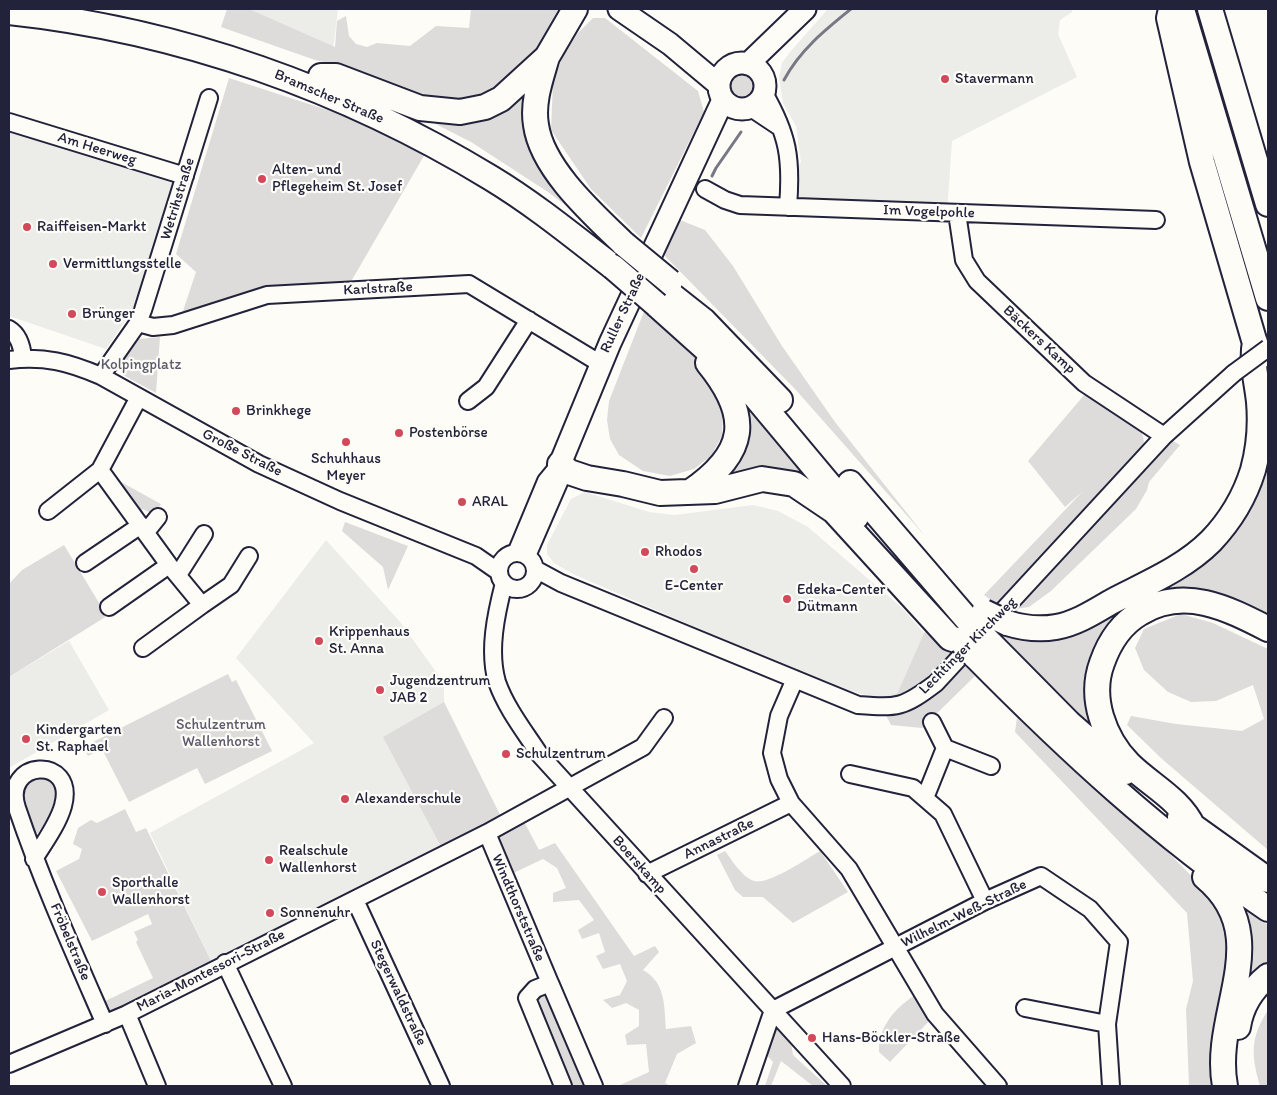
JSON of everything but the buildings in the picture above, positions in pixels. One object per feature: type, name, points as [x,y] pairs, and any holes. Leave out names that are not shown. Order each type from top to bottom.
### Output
[{"type":"highway","name":"Bramscher Straße","points":[[76,9],[128,18],[218,40],[321,76],[444,135],[497,165],[537,190],[619,255]]},
{"type":"highway","points":[[321,76],[336,76],[420,108],[460,112],[485,108],[501,99],[547,56],[575,9]]},
{"type":"highway","points":[[562,33],[588,9]]},
{"type":"highway","points":[[1171,9],[1169,18],[1202,162],[1262,345],[1268,396]]},
{"type":"highway","points":[[1182,9],[1268,298]]},
{"type":"highway","points":[[1210,9],[1268,204]]},
{"type":"highway","name":"Bramscher Straße","points":[[9,12],[47,16],[125,31],[208,52],[304,85],[404,130],[492,179],[550,218],[619,255]]},
{"type":"highway","points":[[547,56],[535,109],[540,141],[559,174],[595,216],[619,255],[664,293],[702,310],[704,321],[736,351],[782,402],[875,514],[971,637],[1032,688],[1102,754],[1193,827],[1268,880]]},
{"type":"highway","points":[[664,293],[684,337],[715,372],[731,398],[737,418],[733,447],[726,462],[716,474],[688,493]]},
{"type":"highway","points":[[677,322],[744,384],[1088,767],[1171,840],[1268,909]]},
{"type":"highway","points":[[562,459],[569,472],[586,478],[623,484],[660,494],[715,491],[762,479],[794,484],[834,511],[950,638],[971,637],[1007,623],[1032,629],[1057,627],[1077,620],[1176,568],[1211,540],[1238,506],[1246,488],[1257,452],[1260,429],[1259,404],[1252,357],[1262,345]]},
{"type":"highway","points":[[1193,827],[1186,812],[1128,763],[1102,720],[1097,683],[1106,650],[1115,636],[1139,614],[1152,606],[1183,600],[1219,606],[1268,629]]},
{"type":"highway","points":[[1171,840],[1175,851],[1213,883],[1224,897],[1233,914],[1238,932],[1239,969],[1225,1026],[1223,1048],[1225,1086]]},
{"type":"highway","points":[[1238,1086],[1235,1065],[1239,1022],[1245,1004],[1254,989],[1268,976]]},
{"type":"main road","points":[[619,9],[670,44],[742,88]]},
{"type":"main road","name":"Ruller Straße","points":[[562,459],[600,364],[693,166],[742,88],[802,13]]},
{"type":"street","points":[[742,88],[781,128],[786,136],[790,177],[788,206]]},
{"type":"street","name":"Wetrihstraße","points":[[101,376],[138,323],[186,176],[209,98]]},
{"type":"street","name":"Am Heerweg","points":[[9,122],[186,176]]},
{"type":"street","name":"Im Vogelpohle","points":[[705,189],[725,200],[740,204],[1156,220]]},
{"type":"street","name":"Bäckers Kamp","points":[[957,213],[964,260],[977,281],[1084,383],[1164,436]]},
{"type":"street","name":"Karlstraße","points":[[138,323],[153,327],[173,325],[267,295],[469,284],[600,364]]},
{"type":"street","points":[[468,401],[486,387],[529,320]]},
{"type":"street","points":[[9,328],[14,332],[22,347],[16,359]]},
{"type":"street","name":"Lechtinger Kirchweg","points":[[516,570],[561,583],[858,705],[894,707],[916,699],[936,683],[1164,436],[1262,345]]},
{"type":"street","name":"Große Straße","points":[[16,359],[59,360],[101,376],[259,464],[476,556],[516,570]]},
{"type":"street","points":[[48,512],[100,470],[139,397]]},
{"type":"street","name":"Ruller Straße","points":[[516,570],[546,481],[562,459]]},
{"type":"street","points":[[100,470],[202,605]]},
{"type":"street","points":[[85,563],[144,529],[158,517]]},
{"type":"street","points":[[109,607],[174,570],[204,534]]},
{"type":"street","points":[[143,648],[231,586],[248,556]]},
{"type":"street","name":"Boerskamp","points":[[516,570],[498,616],[493,648],[498,683],[515,717],[540,755],[568,787],[842,1086]]},
{"type":"street","points":[[795,679],[779,716],[772,753],[780,779],[791,803],[849,869],[894,948],[936,1014],[998,1086]]},
{"type":"street","name":"Maria-Montessori-Straße","points":[[9,1064],[127,1014],[225,963],[487,833],[643,747],[664,718]]},
{"type":"street","points":[[932,722],[945,748],[991,766]]},
{"type":"street","points":[[925,798],[945,748]]},
{"type":"street","name":"Fröbelstraße","points":[[34,859],[61,813],[66,788],[61,778],[48,770],[38,769],[26,772],[19,781],[16,804],[34,859],[105,1024]]},
{"type":"street","points":[[850,774],[913,788],[944,814],[985,901]]},
{"type":"street","name":"Annastraße","points":[[647,874],[791,803]]},
{"type":"street","name":"Windthorststraße","points":[[487,833],[594,1086]]},
{"type":"street","name":"Wilhelm-Weß-Straße","points":[[773,1010],[985,901],[1041,876],[1090,909],[1119,942],[1107,1024],[1111,1086]]},
{"type":"street","name":"Stegerwaldstraße","points":[[355,900],[441,1086]]},
{"type":"street","points":[[225,963],[283,1086]]},
{"type":"street","points":[[550,982],[535,989],[526,998],[563,1086]]},
{"type":"street","points":[[1025,1008],[1107,1024]]},
{"type":"street","points":[[748,1086],[773,1010]]},
{"type":"street","points":[[127,1014],[157,1086]]},
{"type":"shaded area","points":[[241,9],[338,9],[333,51]]},
{"type":"shaded area","points":[[828,9],[1072,9],[1072,12],[1060,20],[1058,34],[1077,77],[952,141],[947,213],[788,207],[790,177],[801,162],[796,126],[783,103],[779,77],[782,63]]},
{"type":"shaded area","points":[[11,129],[177,178],[134,308],[106,349],[9,316],[9,136]]},
{"type":"shaded area","points":[[585,492],[649,512],[675,515],[753,505],[778,511],[808,527],[902,608],[924,633],[897,695],[877,698],[851,691],[709,633],[573,574],[554,563],[547,554],[547,545],[571,499]]},
{"type":"shaded area","name":"Schulzentrum Wallenhorst","points":[[326,540],[401,623],[444,683],[444,702],[504,823],[215,969],[150,833],[314,743],[236,658]]},
{"type":"shaded area","points":[[69,641],[109,710],[9,768],[9,677]]},
{"type":"green space","points":[[227,9],[249,9],[335,47],[337,21],[346,16],[349,36],[356,44],[367,47],[377,43],[410,46],[436,26],[469,28],[471,9],[564,9],[555,30],[550,27],[532,55],[493,93],[465,102],[435,101],[221,27]]},
{"type":"green space","points":[[593,18],[605,18],[698,91],[704,112],[641,238],[591,189],[551,130],[553,82],[563,56],[577,34]]},
{"type":"green space","points":[[538,72],[534,140],[606,236],[548,192],[471,142],[410,111],[449,118]]},
{"type":"green space","points":[[743,72],[749,73],[757,81],[757,93],[749,101],[743,102],[737,101],[729,93],[728,87],[729,81],[737,73]]},
{"type":"green space","points":[[229,78],[352,118],[425,154],[349,285],[181,317],[196,272],[176,254]]},
{"type":"green space","points":[[680,220],[705,230],[733,266],[782,346],[835,422],[925,536],[795,389],[664,255]]},
{"type":"green space","points":[[645,309],[697,360],[723,409],[722,436],[711,456],[694,469],[670,476],[643,471],[619,455],[610,439],[607,420],[609,401]]},
{"type":"green space","name":"Kolpingplatz","points":[[160,337],[156,393],[123,375],[119,367],[139,339]]},
{"type":"green space","points":[[740,393],[846,516],[816,489],[716,480]]},
{"type":"green space","points":[[1085,394],[1113,407],[1131,419],[1138,426],[1144,444],[998,605],[984,595],[1083,491],[1065,507],[1028,461]]},
{"type":"green space","points":[[1164,436],[1180,445],[1149,482],[1147,490],[1136,509],[1051,591],[1029,607],[1015,609]]},
{"type":"green space","points":[[1268,436],[1268,624],[1195,593],[1118,621],[1101,738],[1004,637],[1004,631],[1039,636],[1191,565]]},
{"type":"green space","points":[[112,477],[161,504],[155,515],[143,509],[139,515]]},
{"type":"green space","points":[[345,522],[408,546],[388,590],[383,567],[342,531]]},
{"type":"green space","points":[[64,545],[107,616],[9,677],[9,584],[22,570]]},
{"type":"green space","points":[[1181,614],[1213,623],[1268,649],[1268,850],[1162,759],[1127,725],[1131,716],[1176,724],[1242,731],[1264,719],[1253,685],[1216,701],[1191,702],[1168,692],[1144,670],[1135,648],[1144,629]]},
{"type":"green space","points":[[933,624],[1059,751],[1160,844],[1218,903],[1232,938],[1221,1086],[1189,1086],[1186,1009],[1193,981],[1187,913],[1015,732],[1017,718],[975,676],[922,728],[891,725],[877,698],[897,694],[924,633]]},
{"type":"green space","points":[[228,674],[232,682],[236,680],[272,751],[205,784],[197,768],[129,802],[102,749],[88,756],[83,747]]},
{"type":"green space","points":[[444,702],[504,823],[520,814],[539,850],[555,843],[634,956],[655,946],[659,952],[643,970],[651,975],[660,988],[664,1003],[666,1029],[691,1026],[696,1043],[677,1054],[665,1083],[670,1086],[618,1086],[649,1072],[646,1044],[627,1045],[625,1035],[639,1026],[639,1010],[626,1003],[612,1008],[603,1000],[620,995],[627,981],[620,964],[603,969],[596,956],[605,952],[599,933],[582,939],[578,930],[594,920],[579,900],[553,902],[553,893],[566,888],[557,868],[543,859],[505,877],[486,833],[445,854],[383,737]]},
{"type":"green space","points":[[35,777],[47,779],[54,783],[57,790],[53,807],[48,817],[38,833],[31,833],[23,795],[29,782]]},
{"type":"green space","points":[[125,809],[136,832],[146,828],[215,969],[105,1024],[97,1005],[153,978],[136,942],[138,940],[134,932],[152,924],[148,914],[92,941],[56,871],[79,859],[82,849],[73,844],[78,828],[91,820],[97,823]]},
{"type":"green space","points":[[725,851],[745,876],[754,881],[761,881],[778,875],[820,851],[848,892],[793,923],[763,897],[743,897],[735,890],[717,855]]},
{"type":"green space","points":[[1235,902],[1268,925],[1268,967],[1246,988]]},
{"type":"green space","points":[[550,983],[594,1086],[563,1086],[527,998]]},
{"type":"green space","points":[[915,995],[932,1018],[890,1062],[879,1052],[881,1034],[895,1012]]},
{"type":"green space","points":[[1268,1010],[1268,1086],[1260,1086],[1255,1065],[1254,1047],[1258,1029]]},
{"type":"green space","points":[[776,1024],[791,1042],[793,1055],[827,1086],[813,1086],[781,1061],[771,1086],[765,1086],[773,1062],[765,1053]]},
{"type":"waterway","points":[[784,80],[805,50],[851,9]]},
{"type":"waterway","points":[[712,176],[741,132]]},
{"type":"place","name":"Stavermann","points":[[945,79]]},
{"type":"place","name":"Alten- und Pflegeheim St. Josef","points":[[262,179]]},
{"type":"place","name":"Raiffeisen-Markt","points":[[27,227]]},
{"type":"place","name":"Vermittlungsstelle","points":[[53,264]]},
{"type":"place","name":"Brünger","points":[[72,314]]},
{"type":"place","name":"Brinkhege","points":[[236,411]]},
{"type":"place","name":"Postenbörse","points":[[399,433]]},
{"type":"place","name":"Schuhhaus Meyer","points":[[346,442]]},
{"type":"place","name":"ARAL","points":[[462,502]]},
{"type":"place","name":"Rhodos","points":[[645,552]]},
{"type":"place","name":"E-Center","points":[[694,569]]},
{"type":"place","name":"Edeka-Center Dütmann","points":[[787,599]]},
{"type":"place","name":"Krippenhaus St. Anna","points":[[319,641]]},
{"type":"place","name":"Jugendzentrum JAB 2","points":[[380,690]]},
{"type":"place","name":"Kindergarten St. Raphael","points":[[26,739]]},
{"type":"place","name":"Schulzentrum","points":[[506,754]]},
{"type":"place","name":"Alexanderschule","points":[[345,799]]},
{"type":"place","name":"Realschule Wallenhorst","points":[[269,860]]},
{"type":"place","name":"Sporthalle Wallenhorst","points":[[102,892]]},
{"type":"place","name":"Sonnenuhr","points":[[270,913]]},
{"type":"place","name":"Hans-Böckler-Straße","points":[[812,1038]]}]
